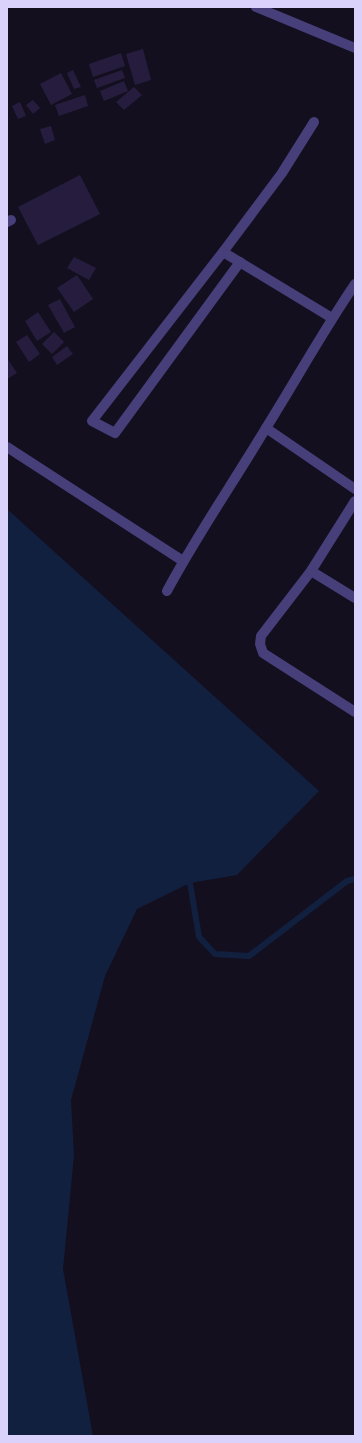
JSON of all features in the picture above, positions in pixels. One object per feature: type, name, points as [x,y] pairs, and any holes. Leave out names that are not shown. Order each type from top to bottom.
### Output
[{"type":"street","points":[[256,7],[355,48]]},
{"type":"street","points":[[240,262],[115,433],[92,421],[282,174],[314,122]]},
{"type":"street","points":[[223,252],[332,318]]},
{"type":"street","points":[[166,591],[332,318],[355,284]]},
{"type":"street","points":[[266,428],[355,489]]},
{"type":"street","points":[[7,447],[183,561]]},
{"type":"street","points":[[355,501],[311,571],[261,636],[260,644],[263,653],[355,712]]},
{"type":"street","points":[[311,571],[355,598]]},
{"type":"water","points":[[7,509],[319,791],[237,875],[190,883],[137,909],[105,976],[71,1100],[74,1155],[63,1269],[93,1436],[7,1436]]},
{"type":"building","points":[[143,49],[151,80],[135,85],[126,54]]},
{"type":"building","points":[[121,53],[125,66],[93,77],[89,64]]},
{"type":"building","points":[[73,70],[81,87],[74,89],[67,73]]},
{"type":"building","points":[[122,70],[125,78],[97,88],[94,80]]},
{"type":"building","points":[[61,73],[72,94],[51,105],[40,84]]},
{"type":"building","points":[[124,81],[128,91],[104,101],[100,91]]},
{"type":"building","points":[[134,87],[142,95],[124,110],[116,102]]},
{"type":"building","points":[[85,95],[88,106],[59,116],[55,105]]},
{"type":"building","points":[[33,100],[40,108],[33,114],[26,105]]},
{"type":"building","points":[[20,102],[26,116],[18,119],[12,106]]},
{"type":"building","points":[[51,126],[55,140],[45,144],[40,129]]},
{"type":"building","points":[[80,175],[100,214],[38,245],[18,207]]},
{"type":"building","points":[[74,257],[96,268],[89,280],[67,268]]},
{"type":"building","points":[[77,275],[93,299],[74,312],[57,288]]},
{"type":"building","points":[[60,299],[75,327],[64,333],[48,305]]},
{"type":"building","points":[[38,312],[51,332],[37,341],[25,321]]},
{"type":"building","points":[[54,332],[64,342],[52,354],[42,344]]},
{"type":"building","points":[[27,335],[40,354],[29,362],[16,342]]},
{"type":"building","points":[[67,346],[73,354],[57,365],[52,357]]},
{"type":"building","points":[[7,358],[17,373],[7,379]]},
{"type":"waterway","points":[[190,883],[199,937],[215,954],[249,956],[347,881],[355,879]]}]
